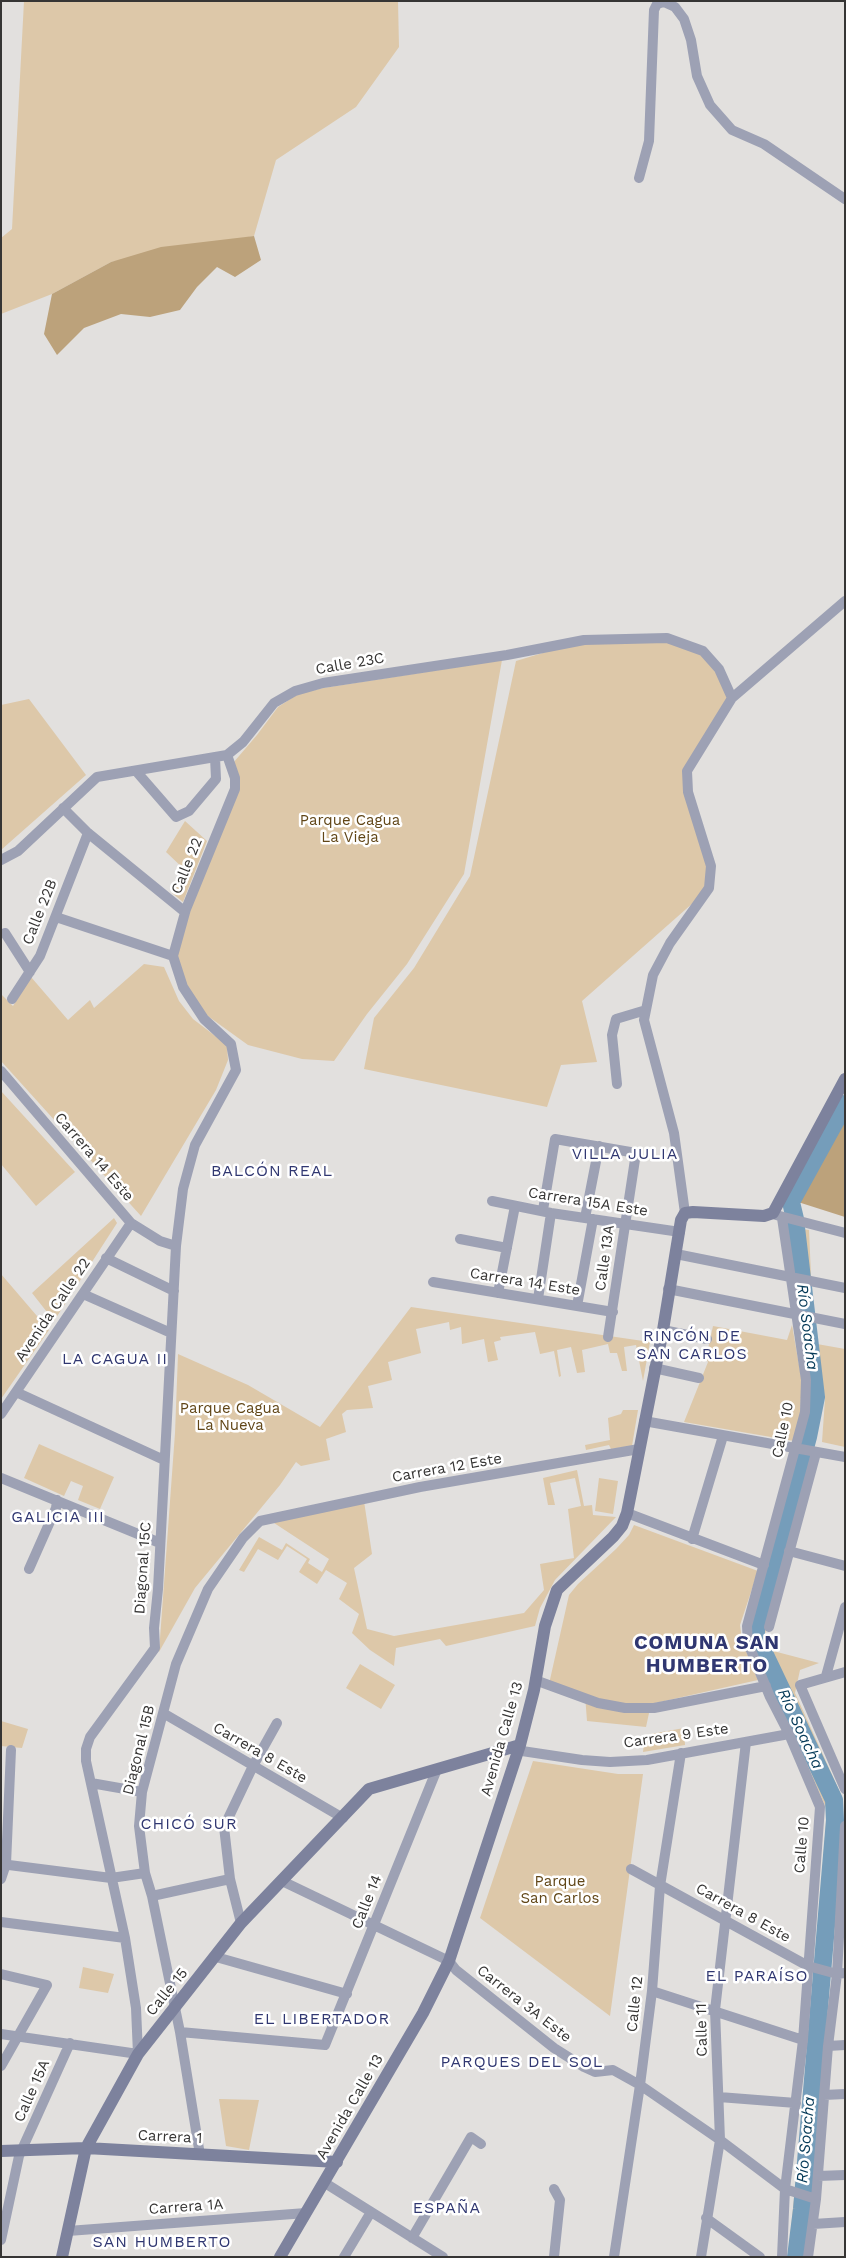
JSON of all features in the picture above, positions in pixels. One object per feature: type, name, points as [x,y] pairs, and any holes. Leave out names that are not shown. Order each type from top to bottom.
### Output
[{"type":"main road","points":[[685,1213],[781,1216],[845,1079]]},
{"type":"main road","name":"Avenida Calle 13","points":[[280,2257],[423,2013],[449,1961],[520,1746],[536,1680],[545,1626],[557,1590],[613,1537],[622,1526],[627,1513],[663,1330],[668,1289],[681,1220],[685,1213]]},
{"type":"main road","points":[[436,1769],[520,1746]]},
{"type":"main road","name":"Calle 15","points":[[62,2257],[86,2148],[138,2054],[242,1923],[369,1789],[436,1769]]},
{"type":"main road","name":"Carrera 1","points":[[1,2151],[86,2148],[337,2162]]},
{"type":"street","points":[[640,178],[648,141],[654,10],[657,4],[664,2],[675,7],[684,19],[691,40],[697,76],[710,105],[732,130],[771,148],[845,199]]},
{"type":"street","points":[[685,1213],[674,1133],[644,1020],[653,976],[670,943],[709,888],[711,866],[688,792],[687,771],[732,698],[845,601]]},
{"type":"street","name":"Calle 23C","points":[[227,755],[243,742],[274,703],[295,690],[323,683],[508,655],[584,640],[667,638],[702,651],[720,669],[732,698]]},
{"type":"street","points":[[1,860],[18,851],[97,777],[227,755]]},
{"type":"street","name":"Calle 22","points":[[173,956],[185,912],[235,788],[235,778],[227,755]]},
{"type":"street","points":[[136,771],[176,817],[189,811],[210,786],[217,773],[215,757]]},
{"type":"street","points":[[63,808],[88,833],[185,912]]},
{"type":"street","name":"Calle 22B","points":[[12,999],[40,956],[88,833]]},
{"type":"street","points":[[56,917],[173,956]]},
{"type":"street","points":[[5,933],[30,972]]},
{"type":"street","name":"Diagonal 15C","points":[[138,2054],[136,2008],[125,1938],[86,1761],[86,1749],[90,1737],[155,1648],[154,1628],[176,1246],[183,1189],[195,1144],[236,1070],[231,1044],[204,1019],[183,987],[173,956]]},
{"type":"street","points":[[617,1084],[612,1035],[616,1019],[646,1010]]},
{"type":"street","name":"Carrera 14 Este","points":[[1,1072],[131,1223],[160,1240],[176,1246]]},
{"type":"street","points":[[538,1299],[555,1139],[599,1146],[577,1306]]},
{"type":"street","name":"Calle 13A","points":[[599,1146],[636,1153],[608,1336]]},
{"type":"street","name":"Carrera 15A Este","points":[[492,1201],[680,1232]]},
{"type":"street","points":[[498,1293],[515,1206]]},
{"type":"street","points":[[781,1216],[845,1233]]},
{"type":"street","name":"Calle 10","points":[[781,1216],[794,1278],[799,1315],[806,1380],[805,1412],[797,1450],[747,1626],[748,1643],[820,1807],[803,2040],[785,2188],[782,2257]]},
{"type":"street","name":"Avenida Calle 22","points":[[1,1414],[131,1223]]},
{"type":"street","points":[[460,1239],[507,1248]]},
{"type":"street","points":[[676,1254],[845,1288]]},
{"type":"street","points":[[106,1258],[174,1291]]},
{"type":"street","name":"Carrera 14 Este","points":[[433,1282],[613,1312]]},
{"type":"street","points":[[668,1289],[845,1324]]},
{"type":"street","points":[[83,1294],[172,1333]]},
{"type":"street","points":[[663,1330],[707,1339]]},
{"type":"street","points":[[654,1368],[700,1378]]},
{"type":"street","points":[[16,1392],[164,1460]]},
{"type":"street","points":[[644,1421],[797,1450],[845,1457]]},
{"type":"street","points":[[692,1539],[723,1436]]},
{"type":"street","name":"Carrera 12 Este","points":[[260,1521],[420,1487],[639,1448]]},
{"type":"street","points":[[770,1627],[813,1452]]},
{"type":"street","points":[[1,1478],[160,1542]]},
{"type":"street","points":[[29,1569],[56,1508],[57,1500]]},
{"type":"street","points":[[627,1513],[764,1565]]},
{"type":"street","name":"Diagonal 15B","points":[[200,2155],[180,2032],[152,1896],[145,1873],[139,1826],[142,1792],[176,1664],[208,1589],[243,1538],[260,1521]]},
{"type":"street","points":[[789,1550],[845,1566]]},
{"type":"street","points":[[826,1676],[845,1607]]},
{"type":"street","points":[[845,1672],[800,1685],[845,1789]]},
{"type":"street","points":[[536,1680],[598,1702],[625,1708],[654,1708],[766,1686]]},
{"type":"street","name":"Carrera 8 Este","points":[[163,1713],[343,1818]]},
{"type":"street","points":[[242,1923],[230,1879],[224,1827],[253,1766],[277,1724]]},
{"type":"street","name":"Carrera 9 Este","points":[[520,1746],[522,1751],[582,1760],[647,1760],[789,1734]]},
{"type":"street","name":"Calle 11","points":[[701,2257],[720,2140],[715,2010],[746,1742]]},
{"type":"street","points":[[1,1879],[4,1864],[4,1808],[10,1750]]},
{"type":"street","name":"Calle 12","points":[[614,2257],[640,2086],[652,1991],[660,1886],[681,1753]]},
{"type":"street","name":"Calle 14","points":[[180,2032],[325,2046],[436,1769]]},
{"type":"street","points":[[91,1782],[142,1792]]},
{"type":"street","points":[[808,2257],[816,2199],[828,2046],[841,1974],[845,1826]]},
{"type":"street","points":[[4,1864],[111,1878],[145,1873]]},
{"type":"street","name":"Carrera 8 Este","points":[[631,1870],[725,1919],[808,1966],[841,1974]]},
{"type":"street","points":[[152,1896],[230,1879]]},
{"type":"street","name":"Carrera 3A Este","points":[[282,1881],[449,1961],[456,1970],[554,2048],[595,2072],[613,2070],[640,2086]]},
{"type":"street","points":[[1,1922],[125,1938]]},
{"type":"street","points":[[216,1958],[347,1994]]},
{"type":"street","points":[[1,1974],[47,1986],[1,2066]]},
{"type":"street","points":[[652,1991],[803,2040]]},
{"type":"street","points":[[1,2034],[138,2054]]},
{"type":"street","name":"Calle 15A","points":[[1,2240],[22,2151],[70,2043]]},
{"type":"street","points":[[828,2046],[845,2045]]},
{"type":"street","points":[[640,2086],[720,2140],[785,2188],[816,2199]]},
{"type":"street","points":[[824,2095],[845,2094]]},
{"type":"street","points":[[719,2097],[796,2103]]},
{"type":"street","points":[[412,2238],[471,2137],[481,2144]]},
{"type":"street","points":[[818,2176],[845,2175]]},
{"type":"street","points":[[325,2183],[443,2257]]},
{"type":"street","points":[[554,2188],[560,2200],[554,2257]]},
{"type":"street","points":[[344,2257],[371,2212]]},
{"type":"street","name":"Carrera 1A","points":[[68,2231],[306,2213]]},
{"type":"street","points":[[706,2218],[760,2257]]},
{"type":"street","points":[[813,2224],[845,2222]]},
{"type":"green space","points":[[24,1],[398,1],[399,47],[356,107],[276,160],[254,236],[111,262],[52,294],[1,314],[1,238],[12,229]]},
{"type":"green space","points":[[663,638],[699,650],[735,698],[688,771],[711,887],[582,1001],[597,1062],[561,1065],[547,1107],[364,1069],[374,1018],[414,968],[470,876],[516,661],[589,639]]},
{"type":"green space","name":"Parque Cagua La Vieja","points":[[502,660],[464,874],[407,964],[367,1014],[334,1061],[302,1059],[248,1045],[205,1014],[185,982],[177,958],[188,910],[237,790],[233,763],[278,707],[298,694],[323,688]]},
{"type":"green space","points":[[29,699],[86,775],[1,850],[1,705]]},
{"type":"green space","points":[[185,821],[207,841],[183,902],[172,893],[186,871],[166,852]]},
{"type":"green space","points":[[144,964],[164,967],[179,1001],[193,1019],[227,1045],[228,1060],[216,1090],[141,1216],[1,1061],[1,994],[13,1006],[31,977],[68,1020],[90,1000],[94,1008]]},
{"type":"green space","points":[[1,1091],[75,1172],[36,1206],[1,1164]]},
{"type":"green space","points":[[114,1218],[117,1223],[54,1321],[32,1293]]},
{"type":"green space","points":[[788,1227],[809,1230],[814,1342],[823,1398],[813,1454],[764,1638],[777,1652],[819,1663],[800,1670],[795,1693],[843,1799],[805,2257],[788,2257],[805,2090],[827,1810],[755,1645],[753,1627],[800,1450],[808,1377],[797,1273]]},
{"type":"green space","points":[[1,1274],[49,1330],[1,1399]]},
{"type":"green space","name":"Parque Cagua La Nueva","points":[[411,1307],[650,1342],[643,1381],[636,1345],[624,1347],[627,1371],[622,1371],[617,1353],[610,1353],[608,1344],[582,1350],[585,1372],[577,1373],[571,1347],[557,1350],[561,1376],[559,1377],[554,1351],[540,1354],[535,1332],[500,1337],[501,1340],[494,1342],[498,1360],[488,1362],[484,1339],[462,1344],[461,1327],[450,1330],[449,1322],[416,1329],[421,1353],[388,1362],[392,1380],[368,1386],[373,1408],[347,1410],[342,1414],[346,1432],[326,1439],[330,1460],[301,1466],[296,1462],[280,1485],[195,1588],[159,1652],[175,1433],[178,1354],[248,1385],[320,1427]]},
{"type":"green space","points":[[792,1325],[802,1382],[800,1413],[794,1441],[684,1422],[708,1362],[706,1358],[713,1326],[787,1340]]},
{"type":"green space","points":[[817,1344],[845,1349],[845,1447],[822,1442],[825,1399]]},
{"type":"green space","points":[[623,1410],[638,1410],[632,1446],[611,1449],[609,1445],[586,1450],[585,1445],[610,1440],[608,1418],[621,1414]]},
{"type":"green space","points":[[39,1444],[114,1477],[100,1509],[78,1500],[83,1486],[71,1481],[64,1496],[24,1478]]},
{"type":"green space","points":[[577,1470],[584,1506],[592,1505],[593,1515],[616,1517],[555,1580],[540,1608],[535,1626],[446,1646],[440,1639],[396,1648],[394,1666],[370,1650],[352,1633],[359,1614],[339,1599],[347,1583],[326,1570],[317,1584],[299,1572],[307,1559],[287,1546],[278,1560],[258,1549],[244,1572],[239,1570],[259,1537],[282,1550],[286,1543],[310,1559],[308,1563],[322,1572],[329,1559],[271,1521],[364,1501],[372,1554],[354,1568],[367,1629],[394,1636],[524,1613],[544,1590],[540,1564],[574,1558],[568,1509],[581,1506],[575,1478],[550,1483],[555,1505],[548,1505],[543,1478]]},
{"type":"green space","points":[[599,1478],[618,1481],[613,1514],[595,1511]]},
{"type":"green space","points":[[634,1525],[758,1571],[740,1625],[742,1641],[758,1680],[651,1704],[646,1727],[587,1721],[585,1695],[549,1684],[569,1595],[629,1535]]},
{"type":"green space","points":[[360,1664],[395,1685],[381,1709],[346,1688]]},
{"type":"green space","points":[[1,1721],[28,1729],[22,1748],[1,1746]]},
{"type":"green space","points":[[684,1728],[685,1745],[643,1752],[645,1735]]},
{"type":"green space","name":"Parque San Carlos","points":[[533,1761],[618,1774],[643,1774],[610,2016],[480,1918]]},
{"type":"green space","points":[[83,1967],[114,1974],[108,1993],[79,1988]]},
{"type":"green space","points":[[219,2099],[259,2100],[249,2150],[226,2146]]},
{"type":"shaded area","points":[[254,236],[261,260],[235,277],[217,267],[197,287],[180,310],[150,317],[121,314],[84,328],[57,355],[44,334],[52,294],[111,262],[161,247]]},
{"type":"shaded area","points":[[845,1110],[845,1217],[798,1202]]},
{"type":"waterway","name":"Río Soacha","points":[[796,2257],[802,2209],[835,1820],[834,1800],[756,1636],[756,1628],[808,1437],[816,1397],[795,1219],[791,1202],[845,1104]]},
{"type":"district","name":"VILLA JULIA","points":[[625,1154]]},
{"type":"district","name":"BALCÓN REAL","points":[[272,1171]]},
{"type":"district","name":"RINCÓN DE SAN CARLOS","points":[[692,1345]]},
{"type":"district","name":"LA CAGUA II","points":[[115,1359]]},
{"type":"district","name":"GALICIA III","points":[[58,1517]]},
{"type":"district","name":"COMUNA SAN HUMBERTO","points":[[707,1654]]},
{"type":"district","name":"CHICÓ SUR","points":[[189,1824]]},
{"type":"district","name":"EL PARAÍSO","points":[[757,1976]]},
{"type":"district","name":"EL LIBERTADOR","points":[[322,2019]]},
{"type":"district","name":"PARQUES DEL SOL","points":[[522,2062]]},
{"type":"district","name":"ESPAÑA","points":[[447,2208]]},
{"type":"district","name":"SAN HUMBERTO","points":[[162,2242]]}]
